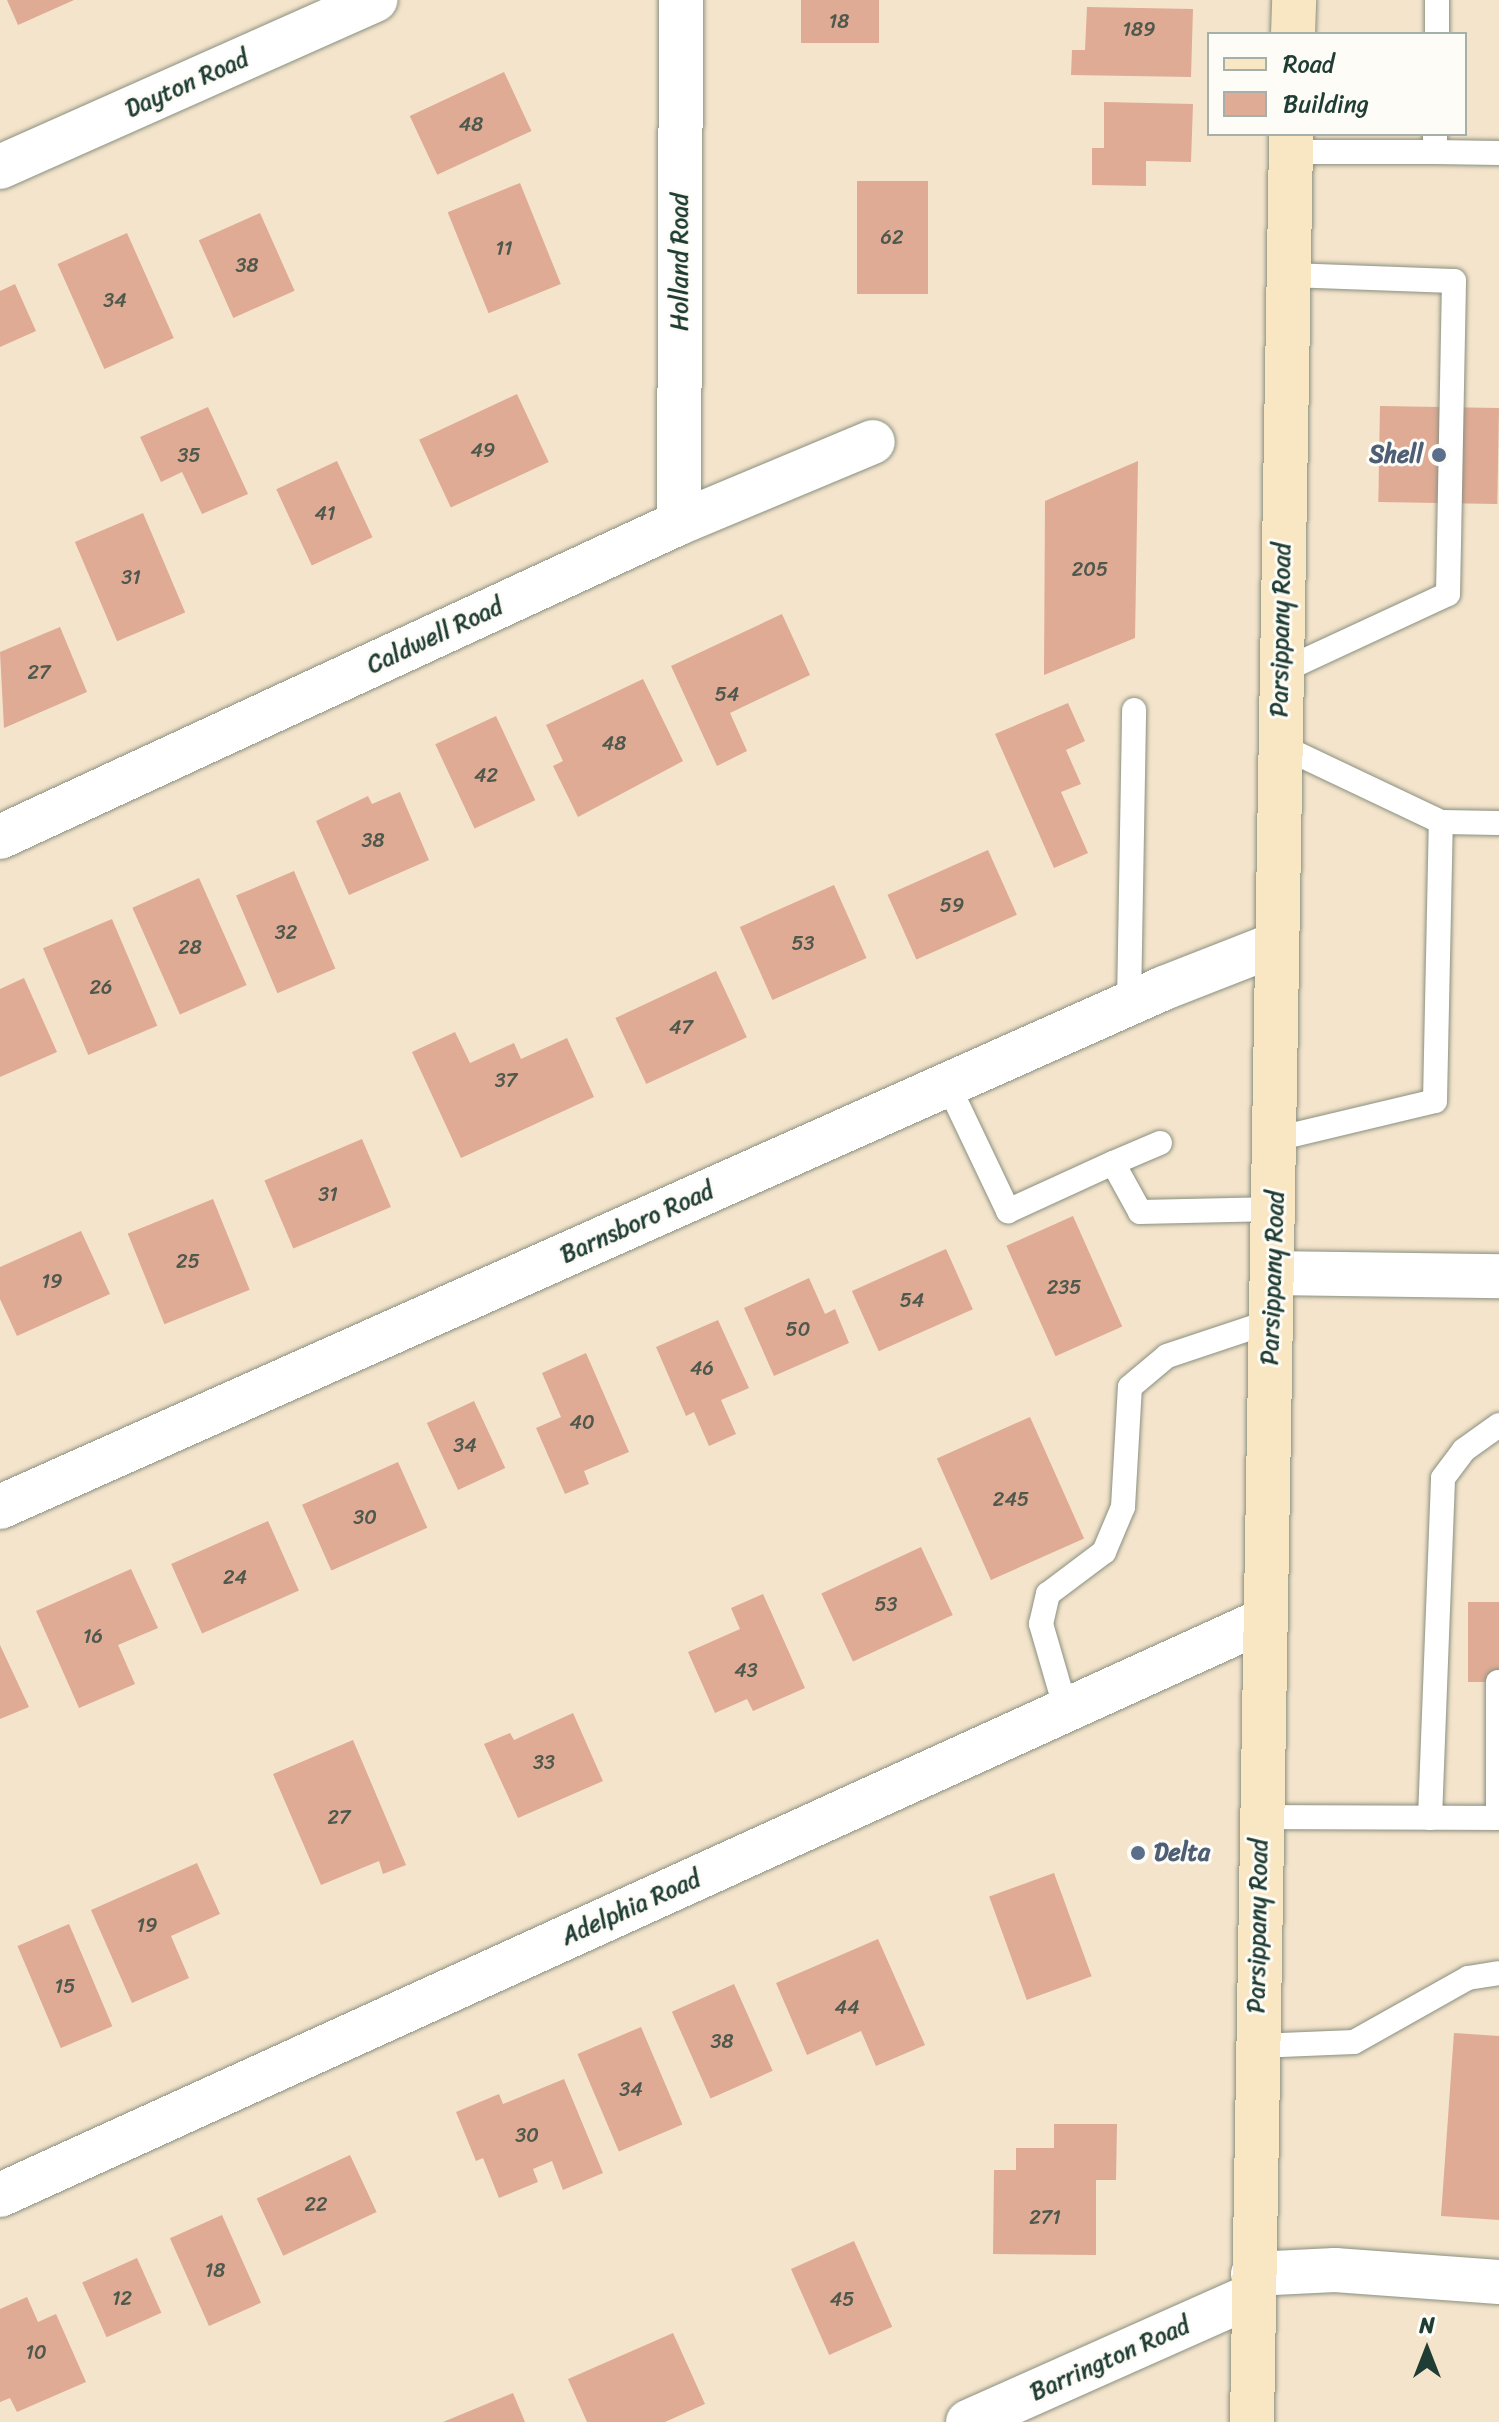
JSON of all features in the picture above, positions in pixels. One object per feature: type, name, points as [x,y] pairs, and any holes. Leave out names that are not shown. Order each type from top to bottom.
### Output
[{"type":"main road","points":[[1293,32],[1294,0]]},
{"type":"main road","name":"Parsippany Road","points":[[1252,2422],[1262,1621],[1276,1209],[1276,944],[1291,143]]},
{"type":"street","name":"Dayton Road","points":[[0,167],[375,0]]},
{"type":"street","name":"Holland Road","points":[[679,523],[681,0]]},
{"type":"street","name":"Caldwell Road","points":[[0,837],[679,523],[873,442]]},
{"type":"street","name":"Barnsboro Road","points":[[0,1507],[1129,1004],[1276,944]]},
{"type":"street","points":[[1274,1273],[1499,1276]]},
{"type":"street","name":"Adelphia Road","points":[[0,2195],[1262,1621]]},
{"type":"street","points":[[1253,2284],[1335,2270],[1499,2282]]},
{"type":"street","name":"Barrington Road","points":[[968,2422],[1253,2284]]},
{"type":"lane","points":[[1437,0],[1437,32]]},
{"type":"lane","points":[[1291,143],[1435,143],[1499,153]]},
{"type":"lane","points":[[1280,672],[1448,594],[1454,281],[1288,275]]},
{"type":"lane","points":[[1129,1004],[1134,710]]},
{"type":"lane","points":[[1279,745],[1441,822],[1499,823]]},
{"type":"lane","points":[[1276,1139],[1435,1101],[1441,822]]},
{"type":"lane","points":[[948,1085],[1008,1211],[1160,1143]]},
{"type":"lane","points":[[1113,1163],[1140,1212],[1276,1209]]},
{"type":"lane","points":[[1066,1710],[1041,1624],[1048,1594],[1104,1552],[1123,1507],[1130,1387],[1167,1356],[1272,1321]]},
{"type":"lane","points":[[1430,1818],[1443,1478],[1464,1450],[1499,1425]]},
{"type":"lane","points":[[1260,1817],[1498,1818],[1498,1682]]},
{"type":"lane","points":[[1257,2046],[1354,2042],[1468,1978],[1499,1973]]},
{"type":"building","points":[[7,0],[74,0],[18,25]]},
{"type":"building","points":[[801,0],[879,0],[879,43],[801,43]]},
{"type":"building","points":[[1087,7],[1193,9],[1191,77],[1071,75],[1072,50],[1085,50]]},
{"type":"building","points":[[504,72],[531,131],[437,175],[410,116]]},
{"type":"building","points":[[1104,102],[1193,104],[1191,162],[1146,161],[1146,186],[1092,185],[1092,148],[1104,148]]},
{"type":"building","points":[[857,181],[928,181],[928,294],[857,294]]},
{"type":"building","points":[[520,183],[561,284],[489,313],[448,212]]},
{"type":"building","points":[[260,213],[295,291],[233,318],[199,240]]},
{"type":"building","points":[[127,233],[174,338],[104,369],[58,264]]},
{"type":"building","points":[[15,284],[36,331],[0,347],[0,291]]},
{"type":"building","points":[[517,394],[549,462],[451,508],[419,440]]},
{"type":"building","name":"Shell","points":[[1380,406],[1499,408],[1497,504],[1378,502]]},
{"type":"building","points":[[208,407],[248,494],[202,514],[182,472],[161,482],[140,437]]},
{"type":"building","points":[[337,461],[372,537],[312,565],[276,489]]},
{"type":"building","points":[[1138,461],[1135,638],[1044,675],[1045,501]]},
{"type":"building","points":[[143,513],[185,612],[117,641],[75,542]]},
{"type":"building","points":[[782,614],[810,675],[730,713],[747,751],[717,766],[671,666]]},
{"type":"building","points":[[60,627],[87,692],[4,728],[0,652]]},
{"type":"building","points":[[643,679],[683,761],[578,817],[553,766],[563,761],[546,725]]},
{"type":"building","points":[[1068,703],[1085,741],[1066,750],[1081,784],[1061,792],[1088,853],[1054,868],[995,734]]},
{"type":"building","points":[[496,716],[535,800],[475,829],[435,744]]},
{"type":"building","points":[[400,792],[429,860],[349,895],[316,821],[368,796],[372,804]]},
{"type":"building","points":[[988,850],[1017,915],[916,960],[888,895]]},
{"type":"building","points":[[294,871],[335,969],[277,993],[236,896]]},
{"type":"building","points":[[199,878],[247,985],[180,1015],[132,908]]},
{"type":"building","points":[[834,885],[867,958],[772,1000],[740,927]]},
{"type":"building","points":[[112,919],[157,1026],[88,1055],[43,948]]},
{"type":"building","points":[[716,971],[747,1037],[646,1084],[615,1018]]},
{"type":"building","points":[[24,978],[57,1052],[0,1077],[0,989]]},
{"type":"building","points":[[455,1032],[470,1063],[514,1043],[521,1059],[567,1038],[594,1097],[461,1158],[412,1052]]},
{"type":"building","points":[[362,1139],[391,1207],[293,1249],[264,1180]]},
{"type":"building","points":[[213,1199],[250,1290],[164,1324],[128,1233]]},
{"type":"building","points":[[1073,1216],[1122,1327],[1056,1356],[1006,1246]]},
{"type":"building","points":[[81,1231],[110,1294],[17,1336],[0,1299],[0,1267]]},
{"type":"building","points":[[946,1249],[973,1309],[879,1351],[852,1291]]},
{"type":"building","points":[[809,1278],[825,1314],[835,1309],[849,1343],[774,1376],[744,1308]]},
{"type":"building","points":[[718,1320],[749,1388],[721,1400],[736,1434],[709,1446],[694,1412],[686,1416],[656,1347]]},
{"type":"building","points":[[586,1353],[629,1452],[584,1471],[589,1484],[565,1494],[536,1428],[561,1417],[542,1373]]},
{"type":"building","points":[[474,1401],[505,1468],[458,1490],[427,1423]]},
{"type":"building","points":[[1030,1417],[1084,1539],[991,1580],[937,1458]]},
{"type":"building","points":[[398,1462],[427,1528],[331,1570],[302,1505]]},
{"type":"building","points":[[268,1521],[299,1590],[202,1634],[171,1564]]},
{"type":"building","points":[[921,1547],[953,1615],[853,1661],[821,1593]]},
{"type":"building","points":[[131,1569],[158,1628],[118,1645],[135,1684],[79,1708],[36,1611]]},
{"type":"building","points":[[763,1594],[805,1688],[753,1711],[747,1699],[715,1713],[688,1652],[740,1629],[731,1608]]},
{"type":"building","points":[[1468,1602],[1499,1602],[1499,1682],[1468,1682]]},
{"type":"building","points":[[0,1645],[29,1707],[0,1719]]},
{"type":"building","points":[[573,1713],[603,1781],[518,1818],[484,1744],[510,1733],[514,1740]]},
{"type":"building","points":[[353,1740],[406,1865],[383,1874],[379,1861],[321,1885],[273,1774]]},
{"type":"building","points":[[197,1863],[220,1914],[171,1936],[189,1978],[132,2003],[91,1910]]},
{"type":"building","points":[[1054,1873],[1092,1976],[1027,2000],[989,1897]]},
{"type":"building","points":[[69,1924],[112,2026],[61,2048],[17,1946]]},
{"type":"building","points":[[878,1939],[925,2045],[876,2066],[861,2031],[807,2055],[776,1983]]},
{"type":"building","points":[[734,1984],[773,2071],[711,2098],[672,2012]]},
{"type":"building","points":[[641,2027],[682,2125],[619,2152],[577,2054]]},
{"type":"building","points":[[1454,2033],[1499,2036],[1499,2220],[1441,2216]]},
{"type":"building","points":[[564,2079],[603,2173],[563,2190],[552,2161],[533,2169],[538,2182],[499,2198],[483,2158],[476,2161],[456,2112],[499,2094],[503,2104]]},
{"type":"building","points":[[1054,2124],[1117,2124],[1116,2180],[1096,2180],[1096,2255],[993,2254],[994,2170],[1016,2170],[1016,2148],[1054,2148]]},
{"type":"building","points":[[350,2155],[377,2212],[283,2256],[257,2199]]},
{"type":"building","points":[[222,2215],[261,2303],[209,2326],[170,2238]]},
{"type":"building","points":[[854,2241],[892,2327],[829,2355],[791,2269]]},
{"type":"building","points":[[137,2258],[161,2313],[107,2337],[82,2282]]},
{"type":"building","points":[[27,2297],[38,2322],[56,2314],[86,2382],[17,2412],[10,2398],[0,2402],[0,2309]]},
{"type":"building","points":[[673,2333],[705,2404],[665,2422],[587,2422],[568,2379]]},
{"type":"building","points":[[513,2393],[525,2422],[443,2422]]},
{"type":"place","name":"Shell","points":[[1439,455]]},
{"type":"place","name":"Delta","points":[[1138,1853]]}]
